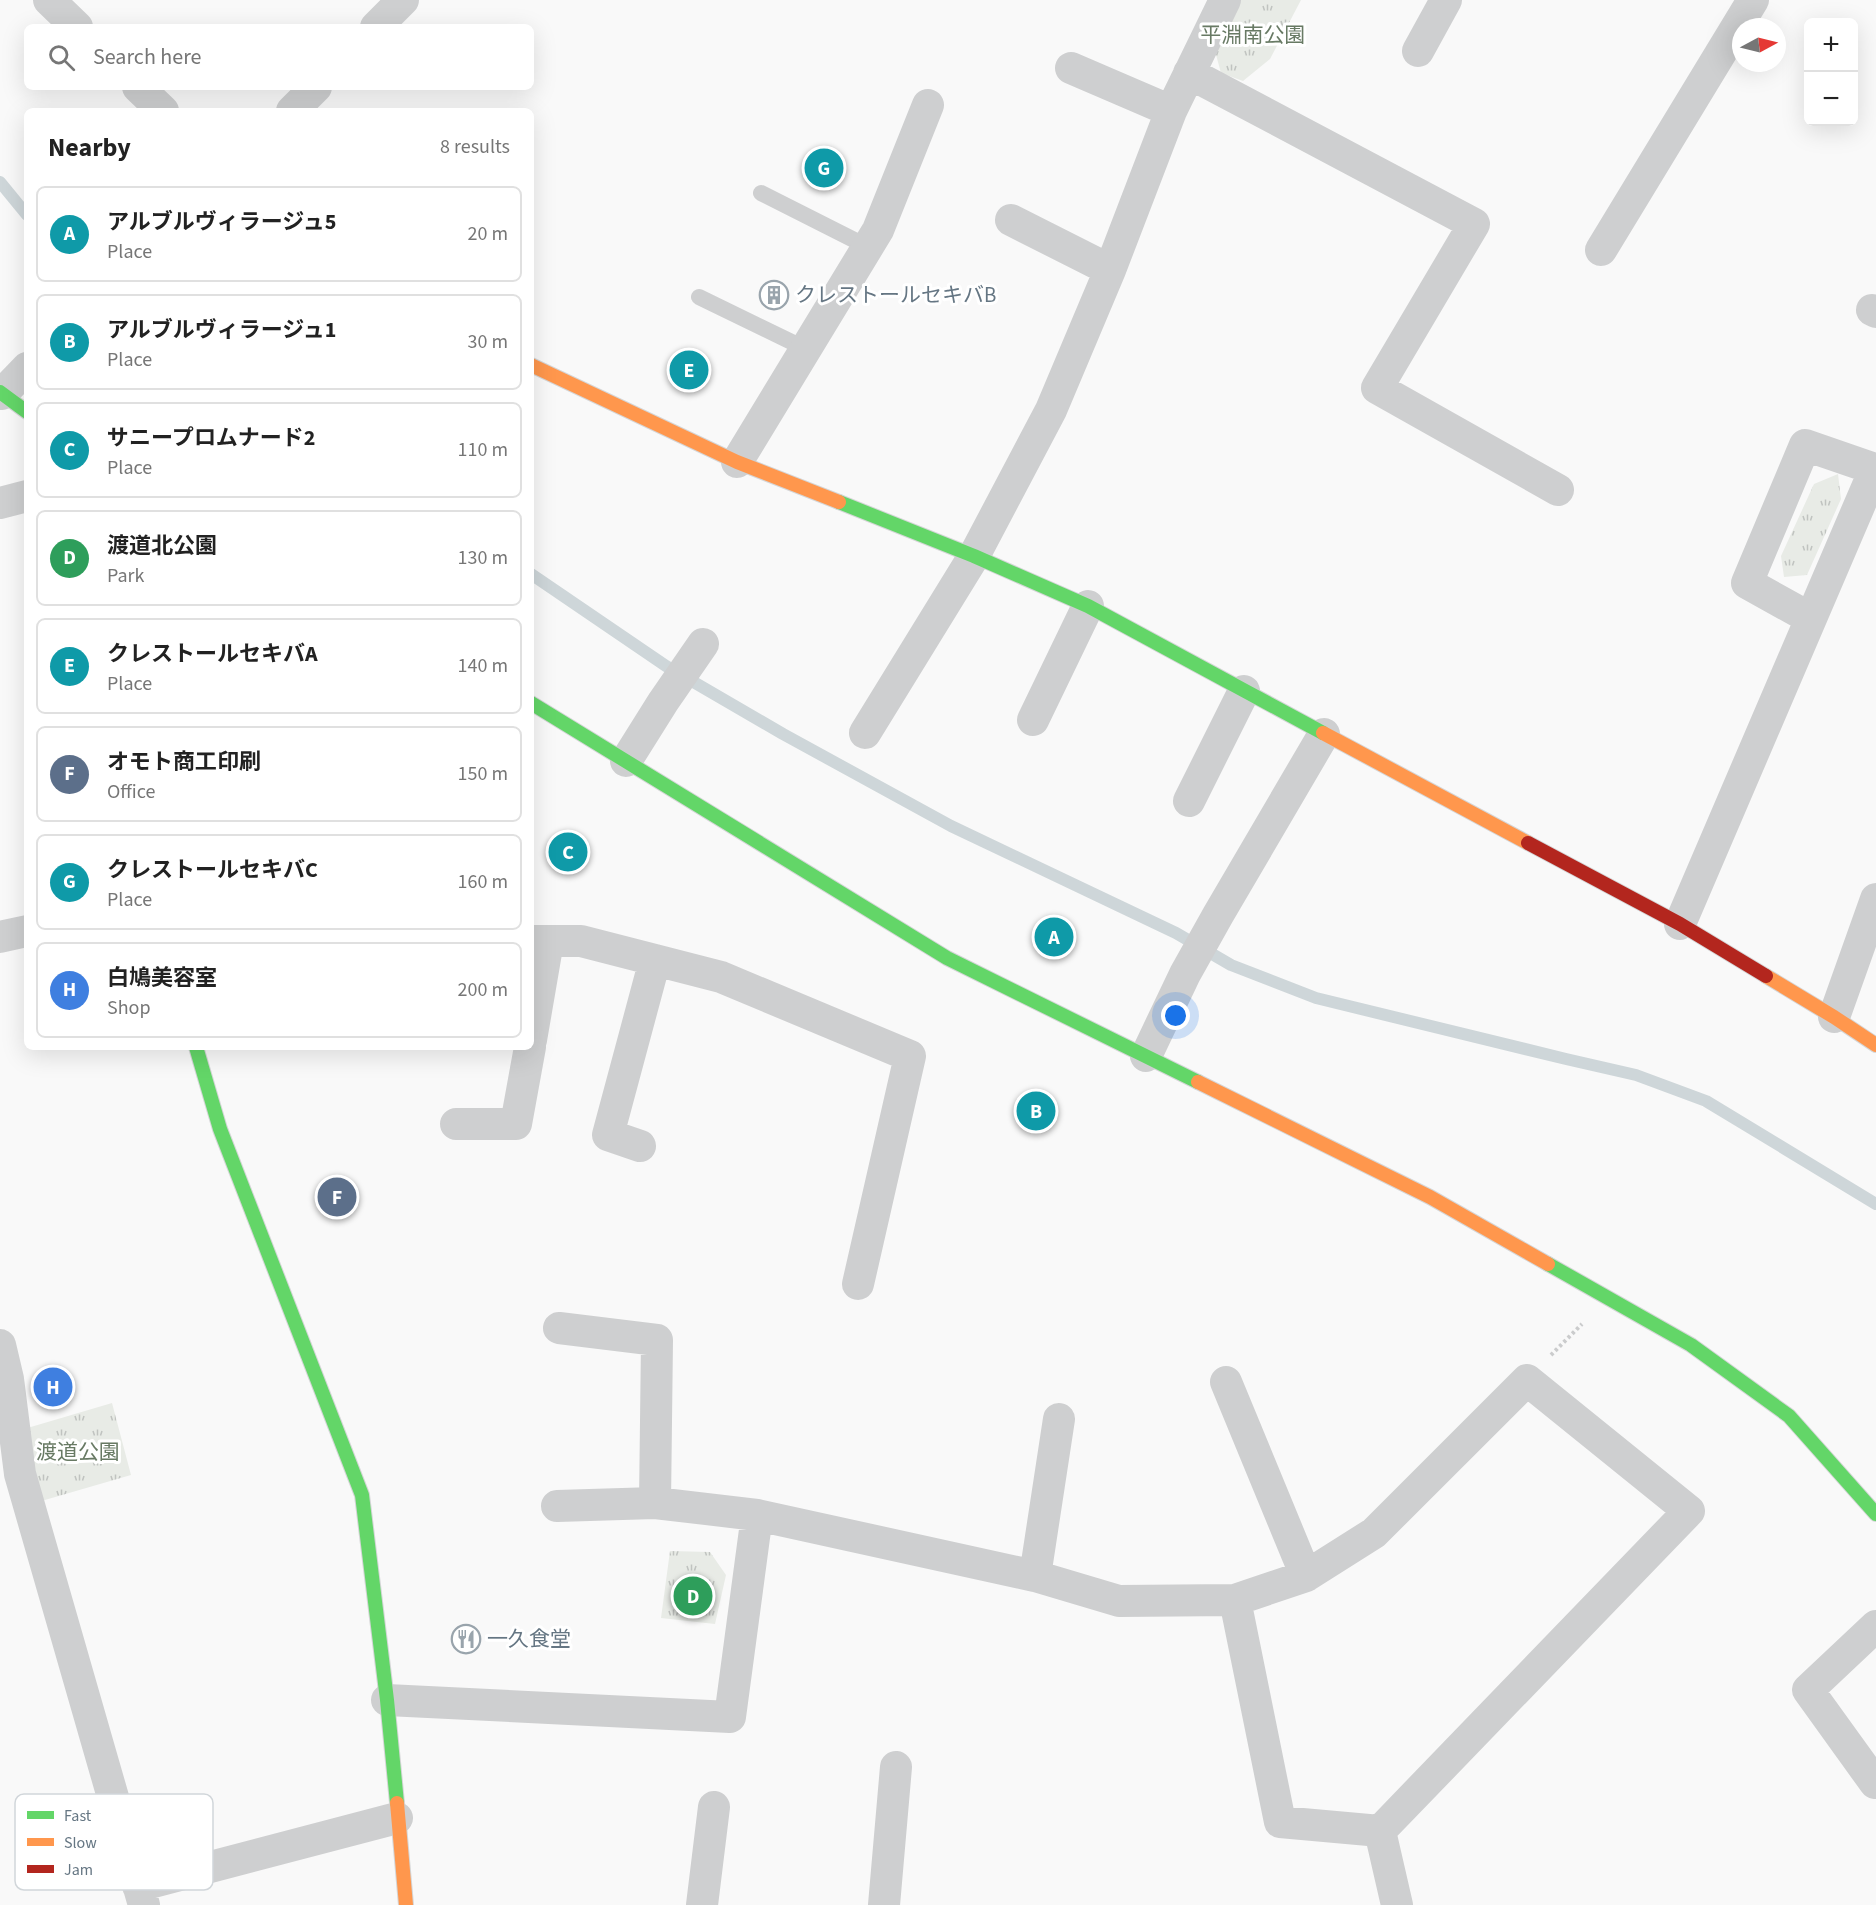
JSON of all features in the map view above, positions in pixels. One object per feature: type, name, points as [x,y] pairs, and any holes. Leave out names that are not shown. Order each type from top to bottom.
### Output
[{"type":"street","points":[[49,0],[73,24]]},
{"type":"street","points":[[379,24],[403,0]]},
{"type":"street","points":[[865,733],[974,556],[1051,410],[1110,270],[1171,111],[1225,0]]},
{"type":"street","points":[[1418,51],[1446,0]]},
{"type":"street","points":[[1601,249],[1753,0]]},
{"type":"street","points":[[1071,68],[1171,111]]},
{"type":"street","points":[[1189,74],[1474,224],[1377,388],[1558,490]]},
{"type":"street","points":[[141,90],[160,108]]},
{"type":"street","points":[[295,108],[313,90]]},
{"type":"street","points":[[737,462],[878,230],[928,105]]},
{"type":"street","points":[[1011,220],[1110,270]]},
{"type":"street","points":[[534,366],[737,462],[974,556],[1088,606],[1680,924],[1876,1045]]},
{"type":"street","points":[[10,399],[24,373]]},
{"type":"street","points":[[1680,924],[1875,469],[1805,445],[1747,583],[1810,618]]},
{"type":"street","points":[[0,503],[24,497]]},
{"type":"street","points":[[1033,720],[1088,606]]},
{"type":"street","points":[[626,761],[703,644]]},
{"type":"street","points":[[1189,801],[1244,691]]},
{"type":"street","points":[[534,705],[947,958],[1430,1197],[1691,1345],[1789,1416],[1876,1514]]},
{"type":"street","points":[[1146,1056],[1185,974],[1324,734]]},
{"type":"street","points":[[1834,1017],[1876,899]]},
{"type":"street","points":[[0,937],[24,932]]},
{"type":"street","points":[[534,1007],[540,941],[580,941],[721,977],[910,1056],[858,1284]]},
{"type":"street","points":[[640,1146],[608,1135],[655,960]]},
{"type":"street","points":[[197,1050],[220,1129],[362,1496],[387,1700],[406,1905]]},
{"type":"street","points":[[456,1124],[516,1124],[529,1050]]},
{"type":"street","points":[[559,1328],[657,1340],[655,1503]]},
{"type":"street","points":[[0,1345],[8,1379],[20,1474],[112,1794]]},
{"type":"street","points":[[557,1506],[655,1503],[757,1515],[1035,1576],[1119,1602],[1235,1600],[1306,1576],[1374,1533],[1527,1380],[1689,1510],[1380,1831]]},
{"type":"street","points":[[1226,1382],[1306,1576]]},
{"type":"street","points":[[1035,1576],[1059,1419]]},
{"type":"street","points":[[387,1700],[730,1717],[757,1515]]},
{"type":"street","points":[[1235,1600],[1280,1822],[1380,1831]]},
{"type":"street","points":[[1875,1783],[1808,1690],[1876,1626]]},
{"type":"street","points":[[884,1905],[896,1767]]},
{"type":"street","points":[[702,1905],[714,1807]]},
{"type":"street","points":[[213,1873],[397,1818]]},
{"type":"street","points":[[1380,1831],[1397,1905]]},
{"type":"street","points":[[141,1895],[158,1890]]},
{"type":"lane","points":[[761,193],[868,247]]},
{"type":"lane","points":[[699,297],[806,349]]},
{"type":"path","points":[[1527,1380],[1607,1297]]},
{"type":"green space","name":"平淵南公園","points":[[1241,0],[1301,0],[1270,59],[1243,81],[1221,73],[1215,51]]},
{"type":"green space","points":[[1838,474],[1841,499],[1807,575],[1784,577],[1781,556],[1814,484]]},
{"type":"green space","name":"渡道公園","points":[[112,1403],[131,1475],[38,1502],[24,1429]]},
{"type":"green space","points":[[670,1551],[710,1552],[726,1575],[715,1624],[661,1618]]},
{"type":"waterway","points":[[0,182],[24,211]]},
{"type":"waterway","points":[[534,576],[666,666],[783,734],[951,826],[1176,933],[1231,965],[1316,998],[1636,1075],[1706,1101],[1876,1204]]},
{"type":"traffic: fast","points":[[0,392],[24,410]]},
{"type":"traffic: fast","points":[[839,502],[974,556],[1088,606],[1323,733]]},
{"type":"traffic: fast","points":[[534,705],[947,958],[1198,1082]]},
{"type":"traffic: fast","points":[[197,1050],[220,1129],[362,1495],[397,1803]]},
{"type":"traffic: fast","points":[[1548,1264],[1691,1345],[1789,1416],[1876,1514]]},
{"type":"traffic: slow","points":[[534,366],[737,462],[839,502]]},
{"type":"traffic: slow","points":[[1323,733],[1528,843]]},
{"type":"traffic: slow","points":[[1766,976],[1876,1045]]},
{"type":"traffic: slow","points":[[1198,1082],[1430,1197],[1548,1264]]},
{"type":"traffic: slow","points":[[397,1803],[406,1905]]},
{"type":"traffic: jam","points":[[1528,843],[1680,924],[1766,976]]},
{"type":"place","name":"クレストールセキバC","points":[[824,168]]},
{"type":"place","name":"クレストールセキバB","points":[[774,295]]},
{"type":"place","name":"クレストールセキバA","points":[[689,370]]},
{"type":"place","name":"サニープロムナード2","points":[[568,852]]},
{"type":"place","name":"アルブルヴィラージュ5","points":[[1054,937]]},
{"type":"place","name":"アルブルヴィラージュ1","points":[[1036,1111]]},
{"type":"place","name":"オモト商工印刷","points":[[337,1197]]},
{"type":"place","name":"白鳩美容室","points":[[53,1387]]},
{"type":"place","name":"渡道北公園","points":[[693,1596]]},
{"type":"place","name":"一久食堂","points":[[466,1639]]}]
